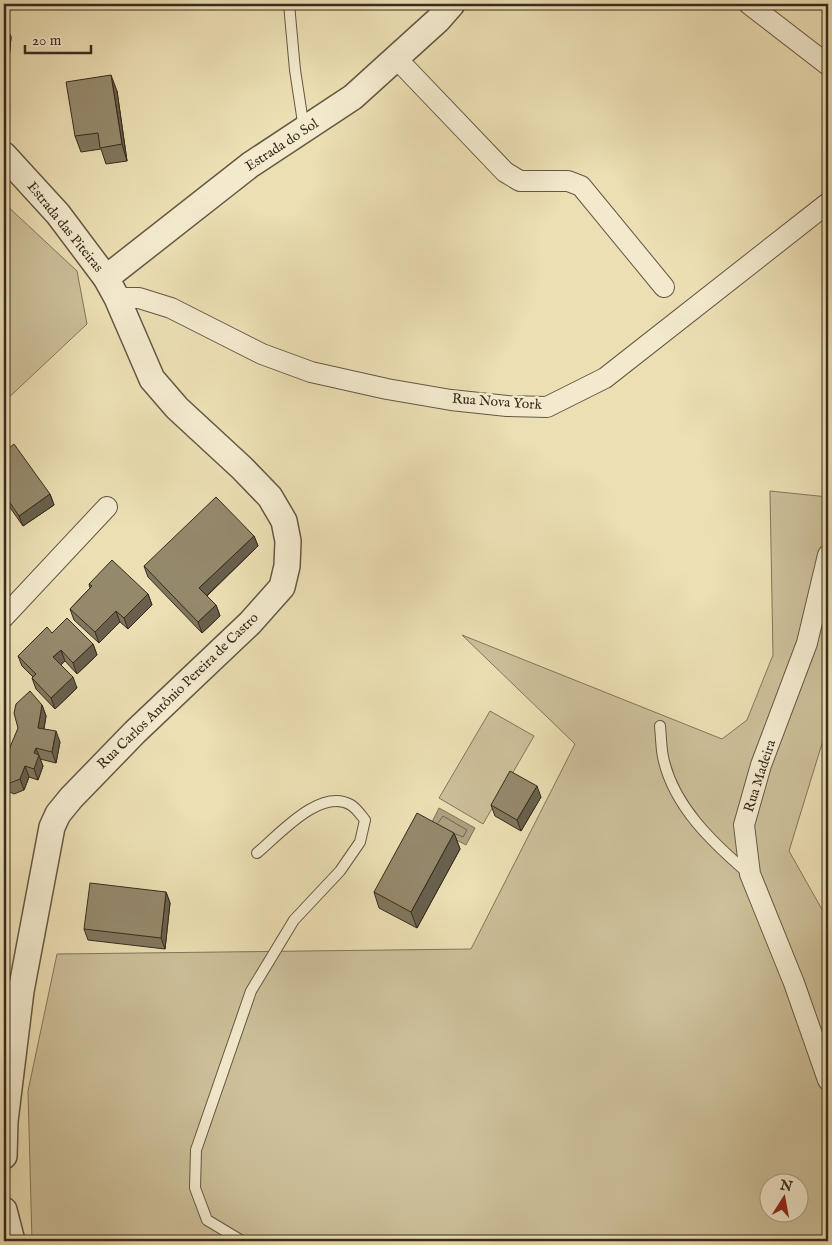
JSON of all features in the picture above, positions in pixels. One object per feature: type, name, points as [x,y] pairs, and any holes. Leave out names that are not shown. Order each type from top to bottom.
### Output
[{"type":"street","name":"Estrada do Sol","points":[[112,288],[250,165],[353,97],[438,20],[452,4]]},
{"type":"street","points":[[749,4],[828,65]]},
{"type":"street","points":[[396,58],[505,172],[520,181],[568,181],[581,186],[664,287]]},
{"type":"street","name":"Estrada das Piteiras","points":[[4,155],[58,214],[112,288]]},
{"type":"street","name":"Rua Nova York","points":[[112,288],[171,308],[262,354],[311,372],[387,389],[451,400],[507,406],[547,406],[605,378],[828,203]]},
{"type":"street","name":"Rua Carlos Antônio Pereira de Castro","points":[[4,1156],[4,1121],[8,1067],[44,859],[52,827],[58,814],[135,732],[250,623],[282,587],[287,566],[288,540],[284,521],[270,497],[242,468],[177,408],[152,379],[112,288]]},
{"type":"street","points":[[4,617],[107,507]]},
{"type":"street","name":"Rua Madeira","points":[[828,555],[807,643],[761,765],[744,825],[750,874],[794,984],[828,1080]]},
{"type":"street","points":[[4,1210],[12,1241]]},
{"type":"lane","points":[[289,4],[295,70],[305,130]]},
{"type":"lane","points":[[660,726],[663,758],[676,793],[721,850],[750,874]]},
{"type":"lane","points":[[242,1241],[207,1220],[195,1188],[196,1150],[251,991],[294,920],[340,872],[360,842],[365,820],[351,805],[327,801],[309,808],[257,853]]},
{"type":"shaded area","points":[[4,203],[77,271],[87,324],[4,402]]},
{"type":"shaded area","points":[[770,491],[828,497],[828,724],[789,851],[828,920],[828,1241],[32,1241],[28,1091],[57,954],[471,949],[575,744],[462,635],[722,739],[747,720],[773,655]]},
{"type":"shaded area","points":[[490,711],[534,736],[483,824],[439,798]]},
{"type":"water","points":[[439,808],[475,828],[466,845],[430,826]]},
{"type":"building","points":[[4,26],[7,26],[4,68]]},
{"type":"building","points":[[111,75],[122,144],[100,148],[98,133],[75,136],[66,82]]},
{"type":"building","points":[[14,444],[50,494],[19,516],[4,494],[4,452]]},
{"type":"building","points":[[216,497],[254,536],[199,588],[216,605],[198,622],[144,566]]},
{"type":"building","points":[[112,560],[148,594],[124,618],[116,611],[95,632],[70,609],[92,586],[89,584]]},
{"type":"building","points":[[67,618],[93,644],[73,663],[61,650],[53,657],[73,677],[51,698],[32,678],[36,674],[18,656],[47,627],[52,633]]},
{"type":"building","points":[[30,691],[42,705],[38,728],[56,731],[52,752],[36,748],[34,753],[39,755],[34,769],[25,766],[20,779],[10,783],[4,780],[4,752],[8,752],[18,728],[14,713],[16,704]]},
{"type":"building","points":[[510,771],[537,786],[517,820],[491,805]]},
{"type":"building","points":[[417,813],[454,833],[411,912],[374,892]]},
{"type":"building","points":[[90,883],[166,892],[161,938],[84,929]]}]
